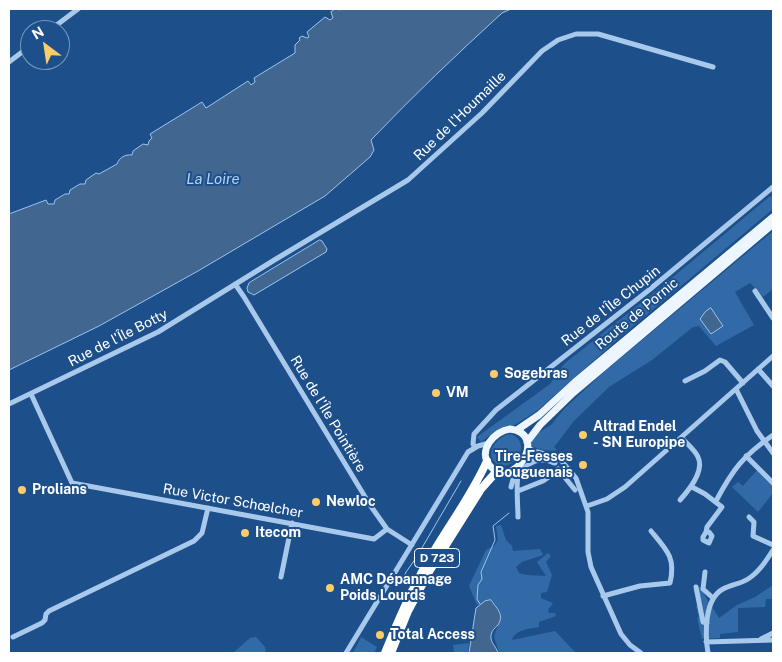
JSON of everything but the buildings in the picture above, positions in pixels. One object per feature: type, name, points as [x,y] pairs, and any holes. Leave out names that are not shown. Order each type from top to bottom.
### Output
[{"type":"highway","name":"D 723","points":[[385,653],[414,586],[469,496],[486,458]]},
{"type":"highway","name":"D 723","points":[[391,653],[408,611],[430,570],[481,489],[500,471]]},
{"type":"main road","name":"Route de Pornic","points":[[517,430],[539,415],[582,376],[773,217]]},
{"type":"main road","name":"Route de Pornic","points":[[528,442],[573,393],[773,224]]},
{"type":"main road","points":[[517,430],[528,442],[524,459],[516,468],[500,471],[492,468],[486,458],[489,443],[501,431],[517,430]]},
{"type":"street","points":[[63,20],[78,9]]},
{"type":"street","name":"Rue de l'Houmaille","points":[[235,284],[411,178],[482,113],[542,51],[563,37],[582,33],[598,34],[713,67]]},
{"type":"street","points":[[9,62],[20,54]]},
{"type":"street","name":"Rue de l'Île Chupin","points":[[475,447],[473,444],[474,434],[496,410],[649,290],[773,187]]},
{"type":"street","name":"Rue de l'Île Botty","points":[[9,404],[158,332],[235,284]]},
{"type":"street","name":"Rue de l'Île Pointière","points":[[235,284],[370,505],[387,529],[412,545]]},
{"type":"street","points":[[755,291],[773,318]]},
{"type":"street","points":[[587,506],[607,499],[625,487],[773,356]]},
{"type":"street","points":[[685,381],[706,371],[720,360],[743,383]]},
{"type":"street","points":[[758,369],[773,386]]},
{"type":"street","points":[[736,389],[751,421],[773,453]]},
{"type":"street","name":"Rue Victor Schœlcher","points":[[31,394],[72,484],[374,538],[387,529]]},
{"type":"street","points":[[716,501],[732,471],[746,456],[773,435]]},
{"type":"street","points":[[680,500],[692,487],[698,470],[699,459],[682,438]]},
{"type":"street","points":[[528,442],[534,451],[559,458],[576,478],[587,506],[589,526],[588,556],[591,568],[621,634],[630,645],[641,653]]},
{"type":"street","points":[[346,653],[468,452],[475,447],[489,443]]},
{"type":"street","points":[[475,447],[486,458]]},
{"type":"street","points":[[524,459],[548,454]]},
{"type":"street","points":[[746,456],[773,483]]},
{"type":"street","points":[[555,463],[559,458]]},
{"type":"street","points":[[518,517],[518,476],[532,463],[543,460],[555,463],[575,490]]},
{"type":"street","points":[[500,471],[511,485],[516,468]]},
{"type":"street","points":[[518,491],[543,482],[559,470]]},
{"type":"street","points":[[692,487],[716,501],[722,507],[707,527],[706,532]]},
{"type":"street","points":[[13,637],[45,623],[46,614],[49,612],[162,559],[194,541],[200,535],[208,508]]},
{"type":"street","points":[[749,517],[754,522],[754,536],[773,544]]},
{"type":"street","points":[[281,577],[292,523]]},
{"type":"street","points":[[604,596],[640,586],[670,584],[673,569],[672,561],[651,531]]},
{"type":"street","points":[[708,653],[706,642],[708,608],[713,598],[723,588],[742,582],[755,573],[773,550]]},
{"type":"street","points":[[704,572],[703,589],[713,598]]},
{"type":"street","points":[[696,587],[703,622],[708,624]]},
{"type":"street","points":[[760,640],[773,632]]},
{"type":"street","points":[[706,642],[773,640]]},
{"type":"shaded area","points":[[773,196],[773,209],[626,332],[538,410],[513,426],[505,426],[497,430],[481,442],[477,437],[550,384],[564,364],[661,287],[769,197]]},
{"type":"shaded area","points":[[773,231],[773,289],[763,297],[750,283],[735,292],[754,325],[716,346],[699,326],[693,327],[652,360],[609,387],[574,421],[554,447],[557,450],[543,450],[531,445],[533,436],[551,425],[565,408],[605,371]]},
{"type":"shaded area","points":[[511,434],[520,443],[520,454],[512,463],[500,466],[495,462],[491,452],[500,439]]},
{"type":"shaded area","points":[[757,470],[773,485],[773,493],[758,512],[732,487],[738,482],[743,486]]},
{"type":"shaded area","points":[[501,525],[506,540],[512,546],[513,551],[540,549],[543,555],[522,562],[516,567],[519,573],[546,576],[537,562],[548,553],[551,556],[546,562],[552,575],[547,592],[541,593],[541,598],[553,603],[548,610],[549,613],[555,613],[556,616],[539,622],[539,627],[527,629],[516,634],[512,640],[555,631],[576,653],[499,653],[494,636],[501,618],[500,612],[491,601],[477,605],[469,586],[486,550],[494,546],[498,540],[496,526]]},
{"type":"shaded area","points":[[773,585],[773,599],[766,599],[765,607],[738,608],[738,632],[720,634],[720,638],[702,639],[696,606],[701,605],[698,587],[701,587],[719,618],[737,605],[755,597]]},
{"type":"shaded area","points":[[256,637],[265,647],[266,653],[233,653],[250,638]]},
{"type":"shaded area","points":[[361,637],[377,647],[374,653],[353,653]]},
{"type":"shaded area","points":[[469,643],[468,653],[454,653],[453,645]]},
{"type":"water","name":"La Loire","points":[[336,9],[511,9],[502,13],[403,107],[371,140],[374,150],[370,157],[325,196],[198,271],[99,326],[9,370],[9,214],[46,200],[48,204],[54,204],[55,200],[65,194],[69,194],[70,190],[80,184],[85,184],[86,180],[96,173],[99,174],[117,164],[125,156],[132,155],[133,151],[143,144],[148,145],[152,138],[150,134],[202,102],[206,108],[248,81],[251,85],[255,82],[254,78],[295,53],[295,45],[300,40],[299,38],[302,36],[309,37],[307,32],[325,17],[330,20],[333,18],[331,12]]},
{"type":"water","points":[[320,240],[327,249],[326,252],[254,295],[248,292],[249,283]]},
{"type":"water","points":[[711,308],[723,326],[711,334],[700,319]]},
{"type":"water","points":[[491,600],[501,618],[491,635],[491,640],[498,653],[469,653],[476,608],[485,601]]},
{"type":"waterway","points":[[405,581],[406,572],[461,481]]},
{"type":"waterway","points":[[480,604],[477,599],[478,585],[482,579],[481,572],[495,540],[493,526],[509,513]]},
{"type":"place","name":"Sogebras","points":[[494,374]]},
{"type":"place","name":"VM","points":[[436,393]]},
{"type":"place","name":"Altrad Endel - SN Europipe","points":[[583,435]]},
{"type":"place","name":"Tire-Fesses Bouguenais","points":[[583,465]]},
{"type":"place","name":"Prolians","points":[[22,490]]},
{"type":"place","name":"Newloc","points":[[316,502]]},
{"type":"place","name":"Itecom","points":[[245,533]]},
{"type":"place","name":"AMC Dépannage Poids Lourds","points":[[330,588]]},
{"type":"place","name":"Total Access","points":[[380,635]]}]
